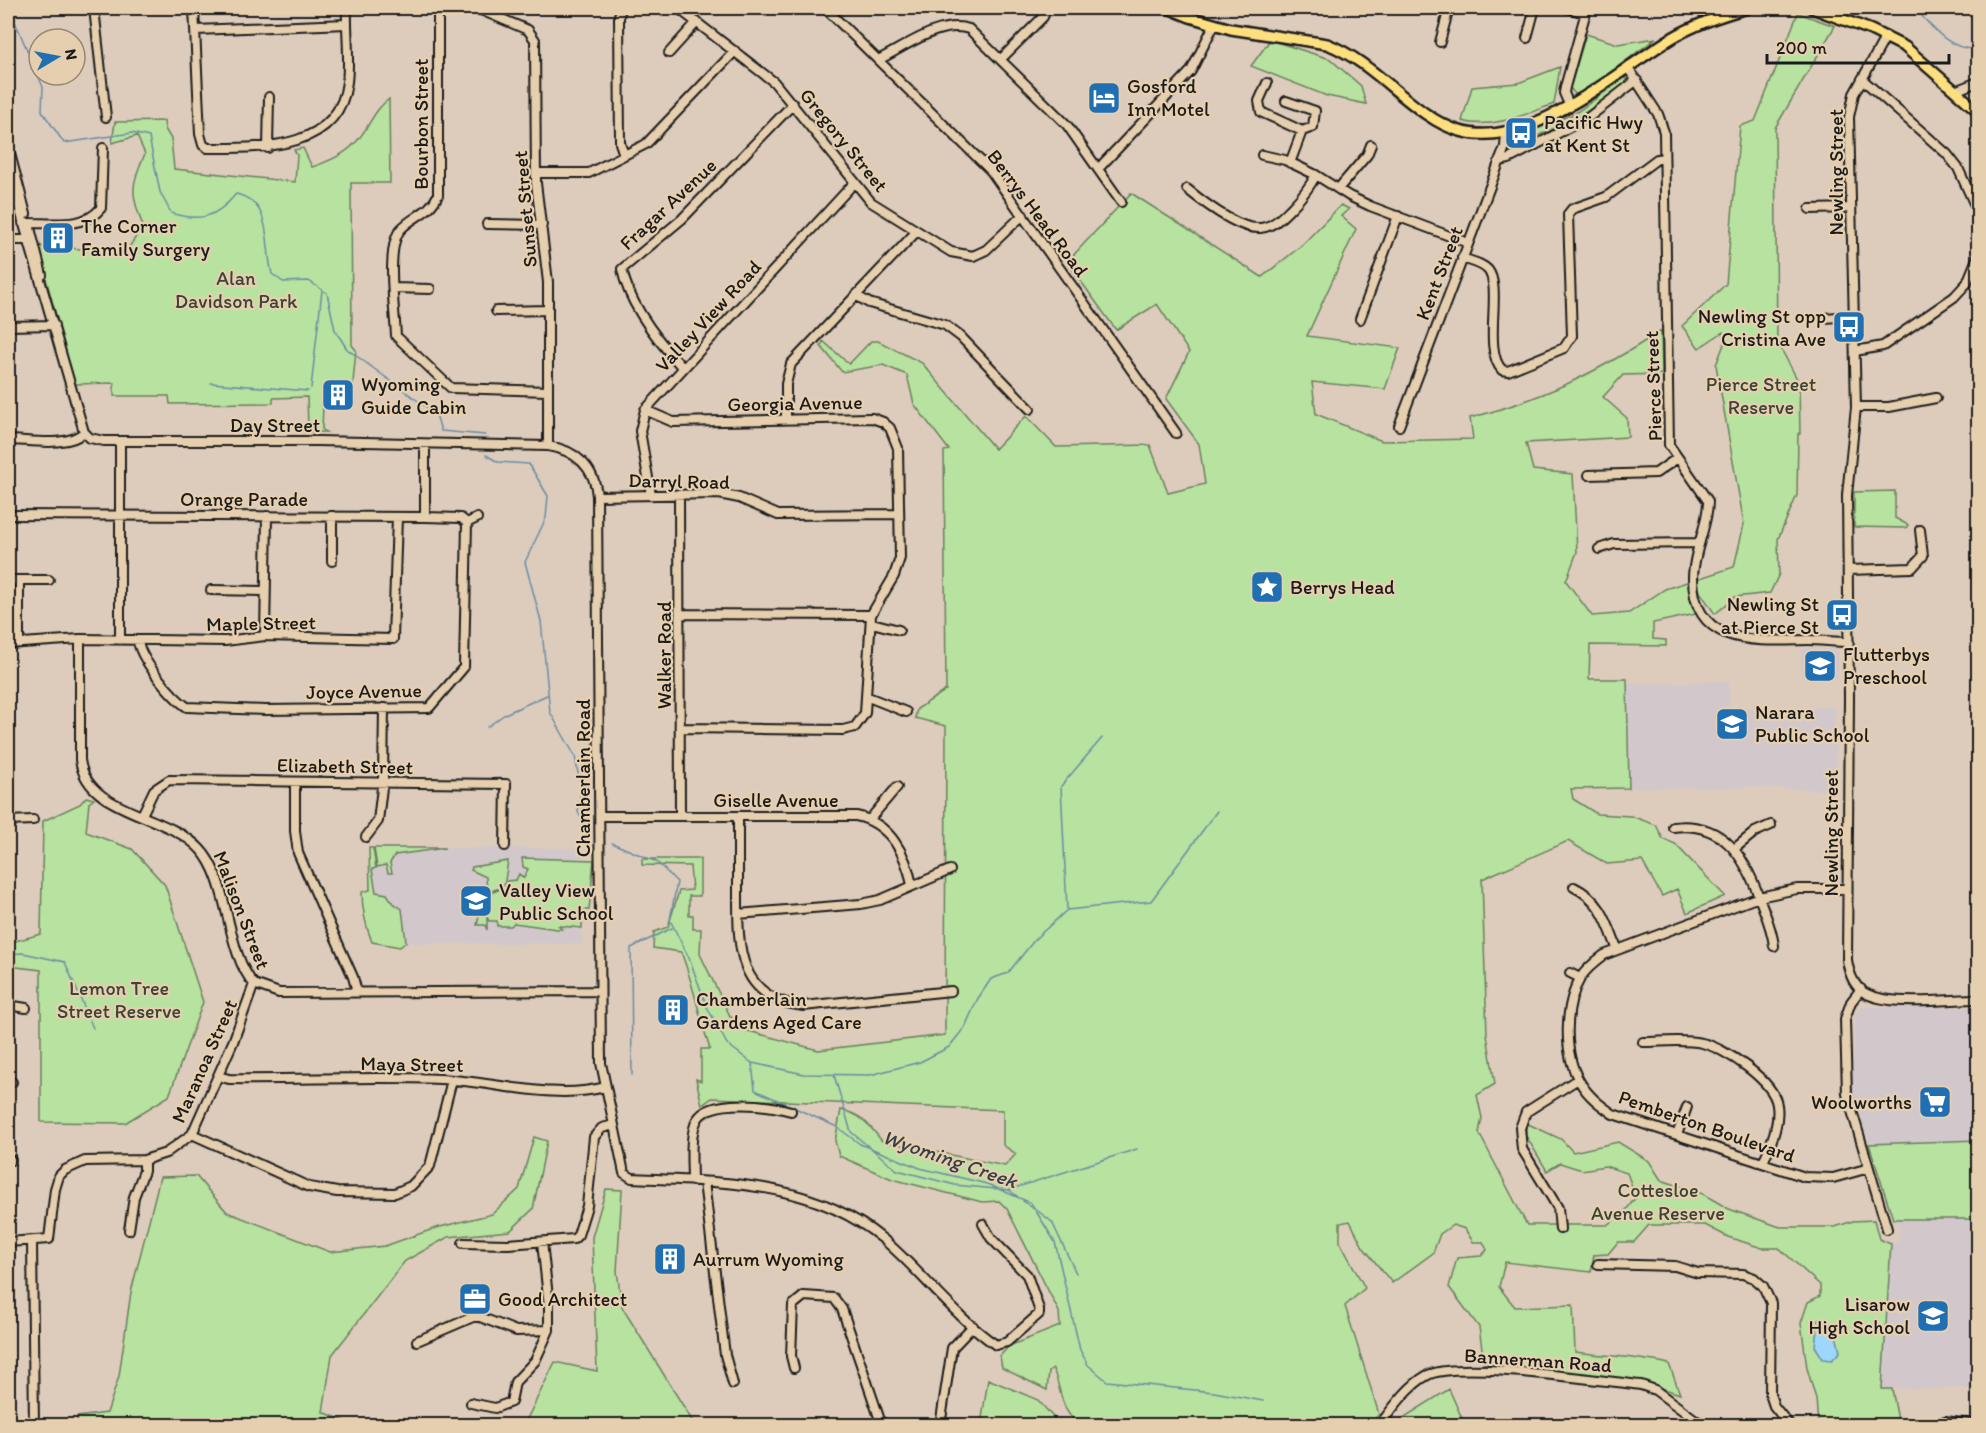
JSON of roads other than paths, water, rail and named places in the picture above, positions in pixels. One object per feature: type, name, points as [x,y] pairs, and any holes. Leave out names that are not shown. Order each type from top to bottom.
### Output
[{"type":"main road","points":[[1168,8],[1214,25],[1327,44],[1363,61],[1446,126],[1462,132],[1506,131],[1570,107],[1687,30],[1748,8]]},
{"type":"main road","points":[[1812,8],[1886,36],[1915,54],[1978,111]]},
{"type":"street","points":[[94,8],[106,117]]},
{"type":"street","points":[[194,8],[200,134],[203,145],[208,148],[268,148],[296,141],[328,122],[344,99],[348,65],[347,8]]},
{"type":"street","name":"Bourbon Street","points":[[438,8],[438,195],[434,205],[400,230],[392,258],[396,336],[451,388],[548,391]]},
{"type":"street","name":"Sunset Street","points":[[476,8],[528,30],[535,36],[536,173],[548,270],[548,446]]},
{"type":"street","points":[[621,8],[619,16],[620,143],[624,155]]},
{"type":"street","name":"Gregory Street","points":[[678,8],[765,74],[793,104],[871,202],[951,252],[973,256],[986,250],[1023,215]]},
{"type":"street","name":"Berrys Head Road","points":[[825,8],[880,59],[991,171],[1176,433]]},
{"type":"street","points":[[1001,59],[1043,17],[1047,8]]},
{"type":"street","points":[[1440,42],[1449,8]]},
{"type":"street","points":[[1527,38],[1535,8]]},
{"type":"street","points":[[1567,8],[1586,10],[1564,93],[1570,107]]},
{"type":"street","points":[[669,53],[698,22]]},
{"type":"street","points":[[195,30],[346,24]]},
{"type":"street","points":[[1098,169],[1191,71],[1214,25]]},
{"type":"street","points":[[880,59],[937,31],[957,26],[975,33],[1062,119],[1121,202]]},
{"type":"street","name":"Newling Street","points":[[1861,990],[1849,970],[1847,889],[1848,480],[1856,408],[1850,117],[1852,101],[1886,36]]},
{"type":"street","points":[[536,173],[589,173],[651,140],[735,51]]},
{"type":"street","name":"Pierce Street","points":[[1628,68],[1662,122],[1665,158],[1669,445],[1676,459],[1708,501],[1708,512],[1698,543],[1693,578],[1700,610],[1722,632],[1758,642],[1849,642]]},
{"type":"street","points":[[1862,79],[1953,160],[1978,212]]},
{"type":"street","points":[[1499,161],[1509,159],[1578,123],[1637,80]]},
{"type":"street","points":[[1957,90],[1978,82]]},
{"type":"street","points":[[1267,83],[1259,101],[1261,112],[1302,131],[1313,127],[1317,113],[1286,101]]},
{"type":"street","points":[[268,148],[269,97]]},
{"type":"street","name":"Fragar Avenue","points":[[682,367],[660,343],[624,283],[622,269],[682,219],[793,104]]},
{"type":"street","points":[[1290,163],[1302,131]]},
{"type":"street","name":"Kent Street","points":[[1399,426],[1507,139],[1506,131]]},
{"type":"street","points":[[1338,189],[1367,155],[1371,145]]},
{"type":"street","points":[[8,146],[30,240],[84,432],[78,438],[67,440],[8,440]]},
{"type":"street","points":[[26,222],[86,221],[95,216],[101,208],[103,148]]},
{"type":"street","points":[[1262,155],[1290,163],[1316,175],[1349,196],[1468,243]]},
{"type":"street","points":[[8,156],[18,183]]},
{"type":"street","points":[[1462,258],[1483,266],[1491,276],[1494,358],[1502,370],[1508,371],[1564,348],[1572,336],[1568,214],[1572,209],[1606,197],[1657,159],[1665,158]]},
{"type":"street","points":[[8,168],[26,222]]},
{"type":"street","points":[[1187,189],[1203,202],[1248,227],[1262,228],[1276,223],[1307,192],[1316,175]]},
{"type":"street","name":"Valley View Road","points":[[645,410],[682,367],[855,182]]},
{"type":"street","points":[[1810,209],[1851,208]]},
{"type":"street","points":[[1360,319],[1398,216]]},
{"type":"street","points":[[487,224],[542,225]]},
{"type":"street","points":[[786,418],[786,377],[791,364],[917,231]]},
{"type":"street","points":[[8,240],[30,240]]},
{"type":"street","points":[[1855,351],[1883,346],[1954,297],[1967,283],[1978,256]]},
{"type":"street","points":[[393,288],[430,289]]},
{"type":"street","points":[[857,296],[869,303],[945,325],[961,337],[1030,410]]},
{"type":"street","points":[[496,311],[548,310]]},
{"type":"street","points":[[1824,318],[1854,316]]},
{"type":"street","points":[[8,326],[54,325]]},
{"type":"street","points":[[1856,408],[1889,407],[1936,398]]},
{"type":"street","points":[[645,410],[639,431],[651,495]]},
{"type":"street","name":"Georgia Avenue","points":[[645,410],[673,422],[872,418],[887,424],[894,434],[898,448],[898,566],[872,619],[868,697],[863,719],[850,729],[681,728]]},
{"type":"street","name":"Day Street","points":[[84,432],[96,440],[120,441],[548,446]]},
{"type":"street","points":[[120,441],[120,640]]},
{"type":"street","points":[[425,444],[425,517]]},
{"type":"street","name":"Chamberlain Road","points":[[548,446],[563,449],[581,461],[593,477],[597,496],[601,1063],[604,1087],[626,1176],[789,1191],[838,1210],[884,1240],[973,1326],[996,1345],[1007,1341],[1039,1314],[1039,1309],[1027,1275],[991,1238],[983,1224]]},
{"type":"street","points":[[1589,475],[1656,473],[1676,459]]},
{"type":"street","name":"Darryl Road","points":[[597,496],[679,494],[730,496],[756,504],[766,512],[778,515],[899,514]]},
{"type":"street","name":"Walker Road","points":[[679,494],[680,816]]},
{"type":"street","name":"Orange Parade","points":[[8,515],[425,517],[461,518],[467,523]]},
{"type":"street","points":[[265,636],[267,516]]},
{"type":"street","points":[[332,516],[332,561]]},
{"type":"street","name":"Maple Street","points":[[8,644],[80,639],[225,641],[265,636],[393,639],[397,517]]},
{"type":"street","points":[[467,523],[477,518]]},
{"type":"street","name":"Joyce Avenue","points":[[138,640],[138,647],[163,683],[187,707],[265,710],[429,708],[464,667],[467,523]]},
{"type":"street","points":[[1848,570],[1912,567],[1923,556],[1920,530]]},
{"type":"street","points":[[1599,549],[1614,544],[1698,543]]},
{"type":"street","points":[[8,580],[49,580]]},
{"type":"street","points":[[19,580],[19,642]]},
{"type":"street","points":[[211,590],[265,591]]},
{"type":"street","points":[[681,614],[872,619],[898,630]]},
{"type":"street","name":"Malison Street","points":[[80,639],[80,759],[84,777],[96,792],[185,837],[208,858],[246,972],[254,984],[279,993],[600,991]]},
{"type":"street","points":[[868,697],[906,712]]},
{"type":"street","points":[[366,837],[378,820],[384,708]]},
{"type":"street","name":"Elizabeth Street","points":[[142,815],[154,790],[163,782],[170,780],[506,784],[505,846]]},
{"type":"street","points":[[295,782],[295,831],[298,852],[353,977],[357,992]]},
{"type":"street","points":[[897,787],[870,819],[894,839],[905,855],[912,885]]},
{"type":"street","name":"Giselle Avenue","points":[[600,816],[856,816],[870,819]]},
{"type":"street","points":[[738,816],[739,949],[748,973],[767,992],[792,1005],[813,1006],[951,991]]},
{"type":"street","points":[[8,821],[33,820]]},
{"type":"street","points":[[1734,849],[1755,832],[1771,825]]},
{"type":"street","points":[[1673,827],[1702,828],[1734,849],[1752,875],[1773,930],[1774,946]]},
{"type":"street","points":[[738,914],[861,904],[890,896],[950,870]]},
{"type":"street","points":[[1574,887],[1594,898],[1617,948]]},
{"type":"street","name":"Pemberton Boulevard","points":[[1847,889],[1797,889],[1759,897],[1617,948],[1595,962],[1580,978],[1571,1002],[1569,1049],[1578,1079],[1587,1093],[1613,1114],[1805,1177],[1823,1179],[1869,1167]]},
{"type":"street","points":[[1570,973],[1580,978]]},
{"type":"street","name":"Maranoa Street","points":[[144,1160],[166,1153],[192,1134],[218,1076],[254,984]]},
{"type":"street","points":[[1887,1229],[1847,1094],[1845,1018],[1851,1002],[1861,990],[1885,999],[1978,999]]},
{"type":"street","points":[[8,1005],[26,1008]]},
{"type":"street","points":[[1642,1042],[1699,1042],[1713,1046],[1750,1070],[1771,1088],[1777,1105],[1778,1117],[1763,1163]]},
{"type":"street","name":"Maya Street","points":[[218,1076],[229,1079],[452,1080],[529,1089],[585,1091],[604,1087]]},
{"type":"street","points":[[1560,1229],[1558,1208],[1522,1149],[1520,1128],[1526,1112],[1578,1079]]},
{"type":"street","points":[[192,1134],[309,1187],[337,1192],[395,1192],[411,1186],[430,1166],[452,1080]]},
{"type":"street","points":[[692,1181],[695,1130],[703,1113],[714,1107],[725,1106],[781,1108],[791,1111]]},
{"type":"street","points":[[1677,1135],[1687,1107]]},
{"type":"street","points":[[462,1243],[568,1241],[578,1234],[590,1190],[594,1137],[602,1128],[614,1125]]},
{"type":"street","points":[[8,1242],[49,1239],[59,1176],[65,1170],[84,1161],[144,1160],[144,1171],[134,1197],[129,1230]]},
{"type":"street","points":[[704,1182],[725,1355],[733,1384]]},
{"type":"street","points":[[32,1242],[34,1425]]},
{"type":"street","points":[[471,1403],[495,1408],[512,1402],[515,1382],[535,1360],[549,1330],[549,1306],[542,1242]]},
{"type":"street","points":[[1598,1264],[1675,1266],[1698,1273],[1743,1274],[1754,1278],[1769,1294],[1771,1302],[1770,1394],[1774,1406],[1790,1425]]},
{"type":"street","points":[[794,1368],[791,1356],[794,1305],[804,1296],[834,1298],[842,1309],[882,1425]]},
{"type":"street","points":[[417,1341],[473,1317],[480,1317],[516,1331],[549,1330]]},
{"type":"street","points":[[940,1425],[952,1348],[973,1326]]},
{"type":"street","name":"Bannerman Road","points":[[1379,1425],[1425,1376],[1445,1370],[1501,1371],[1641,1385],[1655,1390],[1704,1425]]},
{"type":"street","points":[[1945,1421],[1978,1425]]},
{"type":"water","points":[[1822,1318],[1832,1328],[1840,1352],[1832,1360],[1823,1359],[1815,1346],[1818,1319]]},
{"type":"waterway","points":[[1915,8],[1942,37],[1959,46],[1978,49]]},
{"type":"waterway","name":"Wyoming Creek","points":[[8,13],[16,24],[43,87],[42,111],[64,143],[132,133],[149,137],[160,192],[171,213],[191,217],[207,216],[229,202],[236,194],[248,199],[257,206],[262,215],[272,274],[283,282],[309,281],[327,293],[335,330],[347,349],[436,414],[441,431],[485,435]]},
{"type":"waterway","points":[[311,388],[322,290]]},
{"type":"waterway","points":[[211,383],[308,391]]},
{"type":"waterway","name":"Wyoming Creek","points":[[486,455],[498,462],[529,464],[548,496],[546,518],[525,562],[541,621],[550,712],[575,756],[581,789],[578,812],[589,833]]},
{"type":"waterway","points":[[487,727],[505,714],[547,695]]},
{"type":"waterway","points":[[1067,909],[1061,786],[1102,738]]},
{"type":"waterway","points":[[1067,910],[1151,901],[1217,811]]},
{"type":"waterway","name":"Wyoming Creek","points":[[612,843],[657,862],[677,882],[670,920],[689,958],[707,1007],[727,1044],[752,1063],[755,1090],[837,1127],[860,1144],[920,1168],[987,1184],[1031,1203],[1055,1242],[1080,1350],[1088,1365],[1107,1381],[1214,1392],[1263,1401]]},
{"type":"waterway","points":[[752,1063],[804,1074],[870,1075],[920,1062],[949,1047],[965,1027],[977,1000],[991,979],[1008,973],[1036,938],[1067,910]]},
{"type":"waterway","points":[[632,1075],[631,948],[672,928]]},
{"type":"waterway","points":[[8,954],[23,953],[65,962],[93,1028]]},
{"type":"waterway","points":[[834,1075],[851,1132],[868,1146]]},
{"type":"waterway","points":[[872,1149],[897,1170],[955,1185],[996,1189]]},
{"type":"waterway","points":[[1001,1189],[1008,1190],[1137,1149]]},
{"type":"waterway","name":"Wyoming Creek","points":[[1009,1190],[1017,1196]]},
{"type":"waterway","name":"Wyoming Creek","points":[[1023,1201],[1034,1209]]},
{"type":"waterway","points":[[1038,1211],[1052,1222],[1076,1273]]},
{"type":"place","name":"Gosford Inn Motel","points":[[1104,98]]},
{"type":"place","name":"Pacific Hwy at Kent St","points":[[1521,133]]},
{"type":"place","name":"The Corner Family Surgery","points":[[58,238]]},
{"type":"place","name":"Newling St opp Cristina Ave","points":[[1849,327]]},
{"type":"place","name":"Wyoming Guide Cabin","points":[[338,395]]},
{"type":"place","name":"Berrys Head","points":[[1267,587]]},
{"type":"place","name":"Newling St at Pierce St","points":[[1842,615]]},
{"type":"place","name":"Flutterbys Preschool","points":[[1820,666]]},
{"type":"place","name":"Narara Public School","points":[[1732,724]]},
{"type":"place","name":"Valley View Public School","points":[[476,901]]},
{"type":"place","name":"Chamberlain Gardens Aged Care","points":[[673,1010]]},
{"type":"place","name":"Woolworths","points":[[1935,1102]]},
{"type":"place","name":"Aurrum Wyoming","points":[[670,1259]]},
{"type":"place","name":"Good Architect","points":[[475,1299]]},
{"type":"place","name":"Lisarow High School","points":[[1933,1316]]},
{"type":"park label","name":"Alan Davidson Park","points":[[236,290]]},
{"type":"park label","name":"Pierce Street Reserve","points":[[1761,396]]},
{"type":"park label","name":"Lemon Tree Street Reserve","points":[[119,1000]]},
{"type":"park label","name":"Cottesloe Avenue Reserve","points":[[1658,1202]]}]
